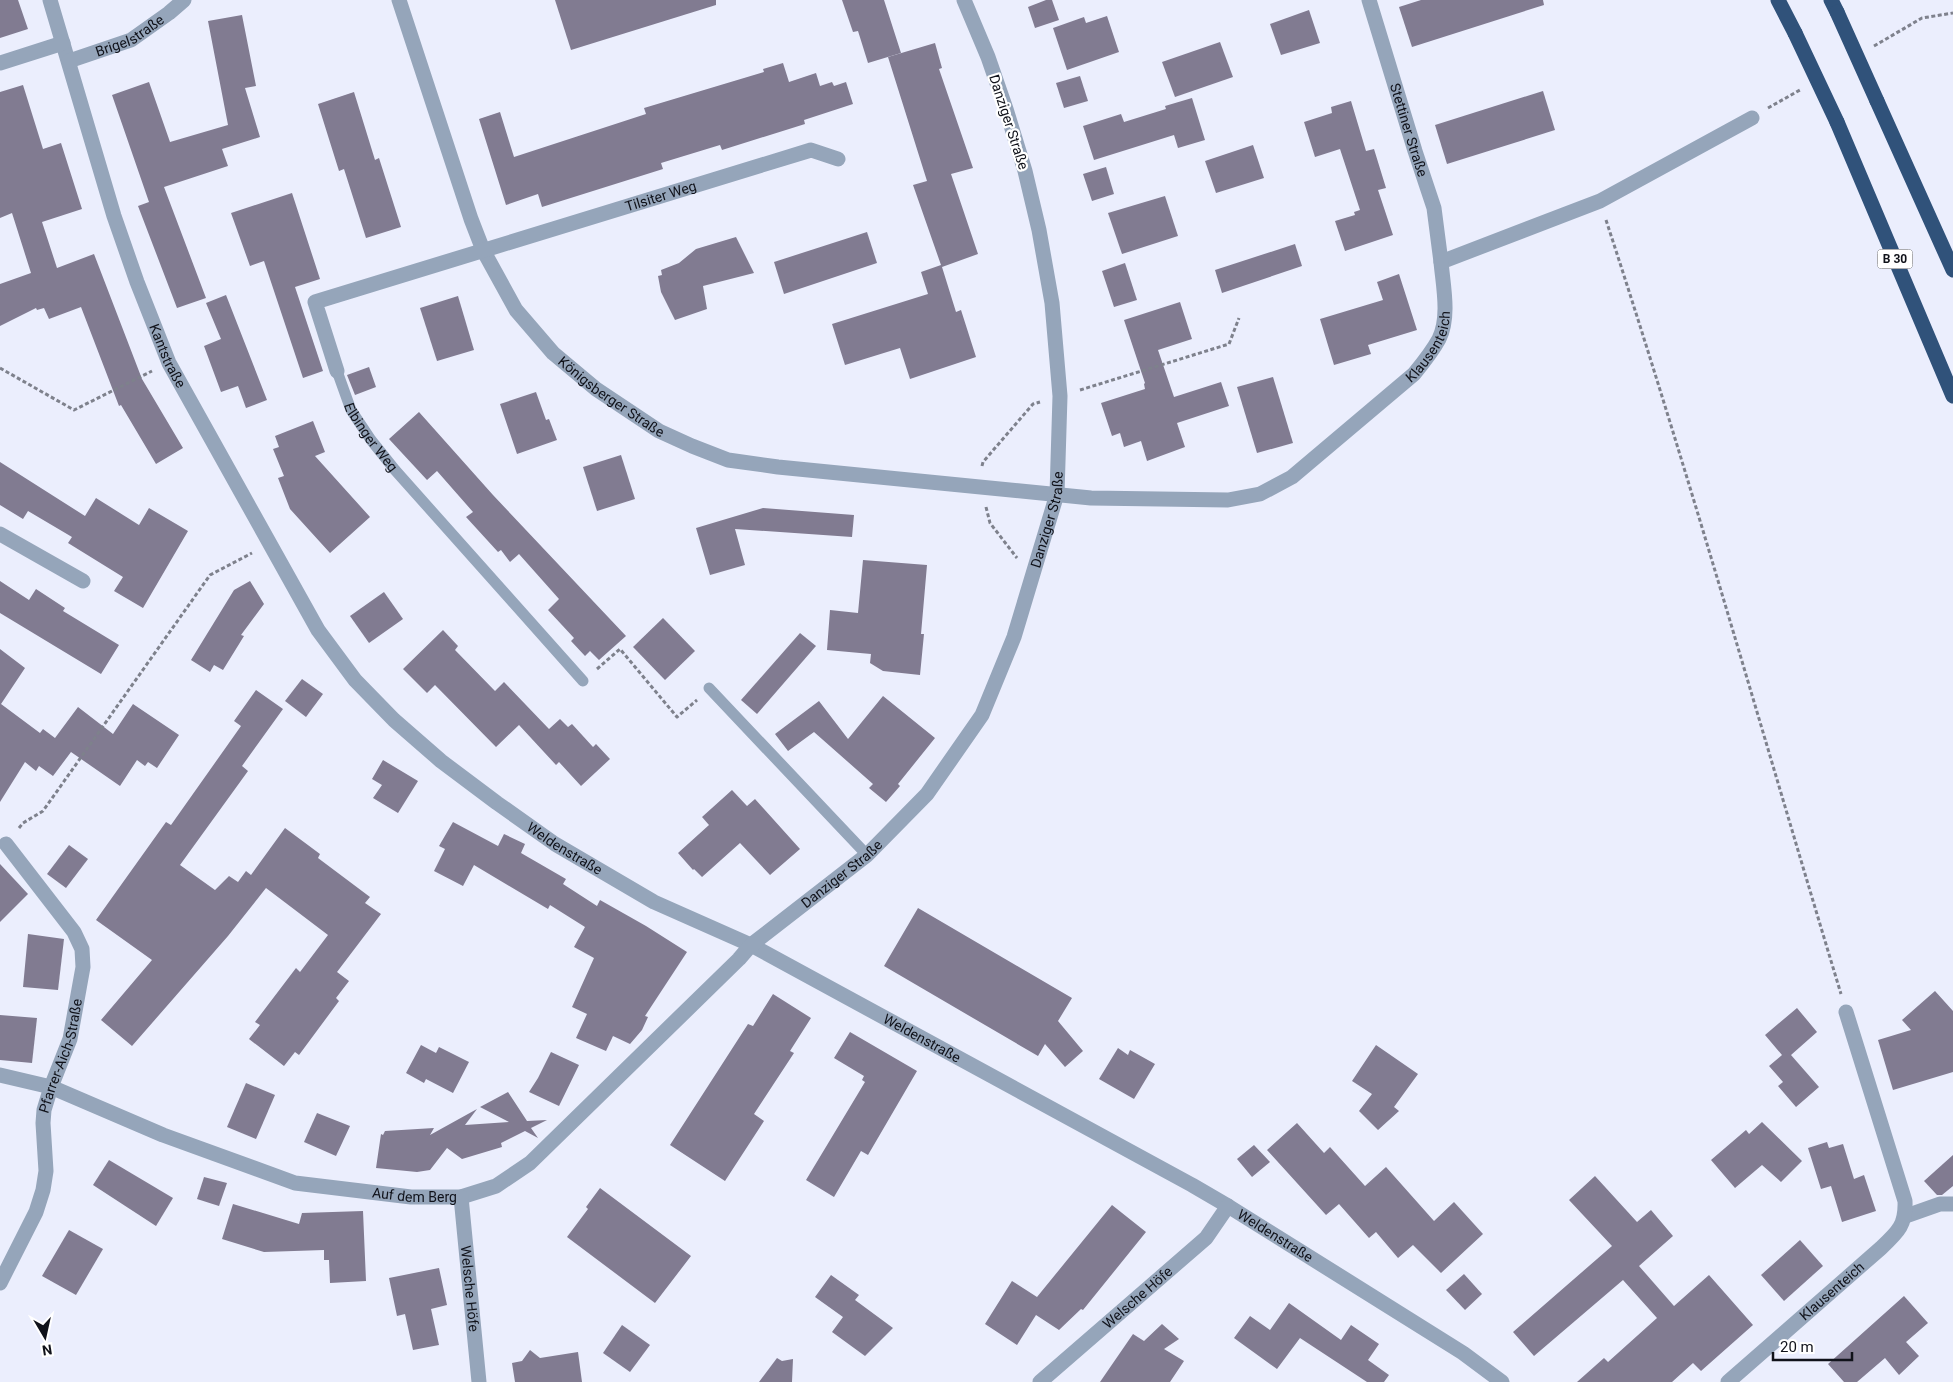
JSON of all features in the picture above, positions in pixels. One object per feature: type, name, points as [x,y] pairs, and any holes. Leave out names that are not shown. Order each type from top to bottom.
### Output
[{"type":"highway","name":"B 30","points":[[1778,0],[1837,122],[1953,396]]},
{"type":"highway","points":[[1834,6],[1953,270]]},
{"type":"street","name":"Kantstraße","points":[[50,0],[114,216],[136,282],[169,363],[318,630],[355,680]]},
{"type":"street","name":"Brigelstraße","points":[[69,61],[132,40],[170,13],[184,0]]},
{"type":"street","name":"Königsberger Straße","points":[[399,0],[456,178],[483,250],[516,310],[553,353],[596,389],[659,431],[728,460],[778,467],[1057,494]]},
{"type":"street","name":"Danziger Straße","points":[[751,945],[867,855],[928,794],[982,715],[1014,638],[1057,494],[1060,396],[1052,302],[1025,171],[988,57],[964,0]]},
{"type":"street","name":"Stettiner Straße","points":[[1369,0],[1434,208],[1441,262]]},
{"type":"street","points":[[0,63],[63,43]]},
{"type":"street","points":[[1441,262],[1600,201],[1752,118]]},
{"type":"street","name":"Tilsiter Weg","points":[[483,250],[811,150],[838,159]]},
{"type":"street","name":"Elbinger Weg","points":[[336,371],[315,302],[483,250]]},
{"type":"street","name":"Klausenteich","points":[[1057,494],[1091,498],[1228,500],[1260,494],[1292,476],[1414,374],[1429,355],[1440,337],[1444,318],[1441,262]]},
{"type":"street","points":[[0,534],[83,581]]},
{"type":"street","name":"Weldenstraße","points":[[355,680],[394,720],[441,761],[555,844],[654,902],[751,945],[1228,1206],[1463,1353],[1502,1382]]},
{"type":"street","name":"Pfarrer-Aich-Straße","points":[[0,1283],[32,1220],[42,1190],[46,1171],[43,1116],[51,1087],[70,1040],[83,967],[82,949],[74,932],[6,844]]},
{"type":"street","name":"Auf dem Berg","points":[[0,1075],[51,1087],[163,1135],[295,1183],[411,1198],[461,1197],[496,1186],[530,1163],[739,959],[751,945]]},
{"type":"street","points":[[1846,1012],[1905,1201],[1906,1216],[1940,1204],[1953,1204]]},
{"type":"street","name":"Welsche Höfe","points":[[461,1197],[479,1382]]},
{"type":"street","name":"Welsche Höfe","points":[[1040,1382],[1206,1238],[1228,1206]]},
{"type":"street","name":"Klausenteich","points":[[1728,1382],[1881,1248],[1896,1233],[1906,1216]]},
{"type":"lane","name":"Elbinger Weg","points":[[336,371],[351,410],[371,440],[583,680]]},
{"type":"lane","points":[[709,688],[867,855]]},
{"type":"path","points":[[1600,201],[1659,383],[1759,725],[1846,1012]]},
{"type":"path","points":[[1060,396],[1228,344],[1239,318]]},
{"type":"path","points":[[0,368],[74,410],[169,363]]},
{"type":"path","points":[[6,844],[23,823],[42,811],[210,575],[271,543]]},
{"type":"path","points":[[583,680],[620,650],[677,716],[709,688]]},
{"type":"building","points":[[0,0],[18,0],[28,29],[0,38]]},
{"type":"building","points":[[555,0],[716,0],[716,5],[571,50]]},
{"type":"building","points":[[842,0],[884,0],[901,53],[868,63],[858,31],[853,32]]},
{"type":"building","points":[[1046,0],[1052,0],[1059,20],[1035,28],[1028,7]]},
{"type":"building","points":[[1421,0],[1543,0],[1544,5],[1412,47],[1399,7]]},
{"type":"building","points":[[1309,10],[1320,43],[1281,55],[1270,24]]},
{"type":"building","points":[[242,15],[256,86],[245,88],[260,137],[222,149],[228,166],[164,187],[206,298],[177,308],[138,206],[149,202],[112,95],[149,82],[170,142],[228,125],[208,21]]},
{"type":"building","points":[[1107,16],[1119,52],[1067,70],[1053,28],[1084,17],[1086,23]]},
{"type":"building","points":[[1220,42],[1233,77],[1175,97],[1162,62]]},
{"type":"building","points":[[935,43],[942,68],[939,69],[973,168],[951,174],[978,254],[942,267],[956,312],[961,310],[976,357],[910,379],[900,348],[845,365],[832,324],[928,294],[921,272],[941,265],[913,185],[927,181],[888,57]]},
{"type":"building","points":[[783,63],[789,82],[816,73],[820,86],[832,82],[834,86],[846,82],[853,104],[804,120],[805,124],[722,150],[720,145],[661,163],[663,169],[542,207],[538,194],[506,205],[479,119],[500,112],[514,157],[646,114],[644,108],[764,72],[763,69]]},
{"type":"building","points":[[1080,76],[1088,101],[1064,108],[1056,83]]},
{"type":"building","points":[[23,85],[43,149],[61,143],[82,209],[42,222],[57,268],[94,254],[142,379],[183,448],[156,464],[121,405],[119,406],[81,307],[49,319],[44,308],[37,310],[36,308],[0,326],[0,284],[31,273],[12,213],[0,218],[0,92]]},
{"type":"building","points":[[1543,91],[1555,130],[1447,164],[1435,125]]},
{"type":"building","points":[[354,92],[375,160],[379,158],[401,227],[366,238],[344,169],[339,171],[318,104]]},
{"type":"building","points":[[1192,98],[1205,140],[1178,148],[1174,135],[1094,160],[1083,126],[1121,114],[1124,122],[1166,109],[1165,106]]},
{"type":"building","points":[[1351,101],[1366,151],[1374,149],[1386,188],[1378,190],[1393,235],[1345,251],[1335,221],[1355,215],[1354,212],[1360,210],[1340,149],[1315,157],[1304,122],[1332,113],[1331,107]]},
{"type":"building","points":[[1253,145],[1264,178],[1216,193],[1205,161]]},
{"type":"building","points":[[1106,167],[1114,194],[1092,201],[1083,174]]},
{"type":"building","points":[[292,193],[320,279],[295,287],[323,371],[303,378],[264,261],[250,266],[231,213]]},
{"type":"building","points":[[1165,196],[1178,236],[1122,254],[1108,213]]},
{"type":"building","points":[[867,232],[877,263],[784,294],[774,262]]},
{"type":"building","points":[[736,237],[754,273],[703,286],[707,309],[675,320],[661,292],[658,276],[662,275],[661,270],[679,263],[696,249]]},
{"type":"building","points":[[1295,244],[1302,266],[1222,293],[1215,270]]},
{"type":"building","points":[[1125,263],[1137,300],[1114,307],[1102,271]]},
{"type":"building","points":[[1399,274],[1417,330],[1368,345],[1371,354],[1334,365],[1320,319],[1383,300],[1377,282]]},
{"type":"building","points":[[226,295],[267,400],[246,408],[238,386],[221,392],[204,346],[221,339],[206,303]]},
{"type":"building","points":[[458,296],[474,350],[437,361],[420,308]]},
{"type":"building","points":[[1180,302],[1192,339],[1158,350],[1174,397],[1221,382],[1229,406],[1177,423],[1185,447],[1147,461],[1141,441],[1124,447],[1120,433],[1112,436],[1101,403],[1145,389],[1145,383],[1124,320]]},
{"type":"building","points":[[369,367],[376,387],[355,395],[347,375]]},
{"type":"building","points":[[1273,377],[1293,443],[1257,453],[1237,387]]},
{"type":"building","points":[[536,392],[546,420],[549,419],[557,440],[517,454],[500,404]]},
{"type":"building","points":[[419,412],[493,495],[626,636],[599,660],[590,651],[585,656],[571,641],[574,638],[548,610],[559,599],[519,554],[510,562],[501,550],[498,552],[466,517],[473,512],[437,471],[427,480],[389,439]]},
{"type":"building","points":[[313,421],[325,452],[315,456],[370,517],[330,553],[290,509],[278,478],[284,476],[273,449],[279,447],[275,436]]},
{"type":"building","points":[[621,455],[635,499],[597,511],[583,467]]},
{"type":"building","points":[[0,462],[85,516],[96,498],[139,525],[149,508],[188,531],[143,608],[114,591],[123,577],[68,543],[72,537],[28,511],[23,519],[0,505]]},
{"type":"building","points":[[763,508],[854,515],[852,537],[735,529],[745,565],[710,575],[696,528]]},
{"type":"building","points":[[863,560],[927,565],[921,634],[924,634],[920,675],[883,671],[870,663],[871,654],[827,650],[830,610],[858,613]]},
{"type":"building","points":[[0,581],[29,600],[36,589],[65,608],[63,611],[119,645],[101,674],[0,613]]},
{"type":"building","points":[[250,581],[264,604],[241,635],[244,636],[223,670],[214,665],[210,672],[191,660],[234,590]]},
{"type":"building","points":[[384,592],[403,619],[369,643],[350,616]]},
{"type":"building","points":[[663,618],[695,651],[665,680],[633,647]]},
{"type":"building","points":[[443,630],[458,646],[455,650],[495,691],[504,682],[549,729],[560,719],[568,727],[572,724],[593,747],[596,744],[610,759],[581,786],[559,762],[556,765],[519,725],[496,747],[435,685],[427,693],[403,669]]},
{"type":"building","points":[[800,633],[816,646],[757,714],[741,700]]},
{"type":"building","points":[[0,649],[25,668],[1,704],[40,733],[43,729],[55,738],[78,707],[113,734],[133,704],[179,735],[157,768],[148,762],[145,766],[137,760],[120,786],[71,752],[53,776],[39,766],[36,771],[25,762],[0,802]]},
{"type":"building","points":[[302,679],[323,694],[306,717],[285,701]]},
{"type":"building","points":[[256,690],[283,709],[242,766],[248,771],[180,865],[215,890],[229,876],[238,882],[246,871],[251,875],[285,828],[320,854],[318,858],[370,897],[365,903],[381,914],[337,972],[349,981],[336,998],[339,1001],[299,1055],[295,1052],[284,1066],[249,1039],[260,1025],[255,1022],[296,968],[300,972],[328,935],[266,888],[228,936],[132,1046],[101,1020],[152,960],[96,920],[166,822],[171,825],[241,726],[234,721]]},
{"type":"building","points":[[883,696],[935,738],[886,802],[869,788],[873,784],[814,732],[788,751],[775,734],[819,701],[848,739]]},
{"type":"building","points":[[383,760],[418,781],[398,813],[373,798],[382,785],[372,779]]},
{"type":"building","points":[[732,790],[747,806],[755,799],[800,849],[770,875],[740,843],[702,877],[678,853],[709,825],[702,817]]},
{"type":"building","points":[[453,822],[498,846],[504,834],[525,844],[521,853],[566,879],[563,884],[597,906],[600,900],[687,952],[645,1016],[648,1017],[642,1030],[630,1044],[613,1036],[606,1051],[576,1038],[587,1014],[572,1007],[594,958],[574,947],[585,927],[550,905],[548,909],[474,865],[463,886],[434,871],[445,849],[439,846]]},
{"type":"building","points":[[69,845],[88,859],[66,888],[47,874]]},
{"type":"building","points":[[0,864],[28,894],[0,922]]},
{"type":"building","points":[[918,908],[1072,998],[1058,1021],[1083,1051],[1065,1067],[1045,1044],[1038,1056],[884,966]]},
{"type":"building","points":[[28,934],[64,939],[58,990],[23,987]]},
{"type":"building","points":[[1935,991],[1953,1011],[1953,1072],[1893,1090],[1878,1040],[1911,1030],[1902,1020]]},
{"type":"building","points":[[773,994],[811,1018],[790,1051],[794,1053],[754,1114],[764,1121],[725,1181],[670,1145],[748,1024],[753,1026]]},
{"type":"building","points":[[1797,1008],[1817,1032],[1791,1055],[1819,1087],[1796,1107],[1778,1086],[1783,1082],[1769,1066],[1782,1055],[1765,1035]]},
{"type":"building","points":[[0,1015],[37,1018],[32,1063],[0,1060]]},
{"type":"building","points":[[850,1032],[917,1071],[868,1155],[861,1151],[834,1197],[806,1180],[865,1082],[862,1080],[864,1076],[834,1058]]},
{"type":"building","points":[[421,1045],[436,1053],[439,1047],[469,1062],[453,1093],[426,1079],[424,1083],[406,1073]]},
{"type":"building","points":[[1376,1045],[1418,1074],[1394,1107],[1399,1111],[1378,1130],[1359,1111],[1372,1094],[1352,1081]]},
{"type":"building","points":[[1118,1048],[1128,1055],[1130,1050],[1155,1064],[1134,1099],[1099,1079]]},
{"type":"building","points":[[551,1052],[579,1065],[559,1106],[529,1092]]},
{"type":"building","points":[[246,1083],[275,1095],[256,1139],[227,1127]]},
{"type":"building","points":[[508,1092],[527,1121],[547,1120],[531,1128],[538,1138],[525,1131],[501,1143],[502,1147],[462,1159],[447,1148],[430,1170],[417,1172],[376,1168],[381,1134],[383,1135],[385,1131],[434,1128],[430,1135],[477,1109],[465,1125],[509,1122],[480,1107]]},
{"type":"building","points":[[317,1113],[350,1126],[336,1156],[304,1142]]},
{"type":"building","points":[[1762,1122],[1802,1161],[1781,1182],[1762,1165],[1735,1188],[1711,1160],[1746,1130],[1749,1134]]},
{"type":"building","points":[[1297,1123],[1324,1153],[1330,1147],[1365,1186],[1386,1167],[1434,1221],[1454,1202],[1483,1234],[1441,1273],[1413,1245],[1398,1258],[1376,1232],[1369,1238],[1339,1204],[1326,1215],[1267,1150]]},
{"type":"building","points":[[1827,1142],[1829,1148],[1843,1144],[1854,1179],[1864,1175],[1876,1211],[1842,1222],[1831,1186],[1821,1189],[1808,1148]]},
{"type":"building","points":[[1254,1145],[1270,1162],[1252,1177],[1237,1159]]},
{"type":"building","points":[[1953,1155],[1953,1186],[1942,1195],[1937,1195],[1924,1181]]},
{"type":"building","points":[[109,1160],[173,1198],[156,1226],[93,1185]]},
{"type":"building","points":[[1595,1176],[1637,1222],[1651,1210],[1673,1236],[1639,1266],[1674,1306],[1709,1275],[1753,1325],[1701,1371],[1693,1363],[1672,1382],[1577,1382],[1604,1358],[1608,1362],[1657,1318],[1623,1280],[1534,1356],[1513,1332],[1612,1246],[1569,1200]]},
{"type":"building","points":[[204,1177],[227,1183],[219,1206],[197,1199]]},
{"type":"building","points":[[600,1188],[691,1256],[655,1303],[567,1237],[588,1209],[586,1207]]},
{"type":"building","points":[[233,1204],[299,1224],[302,1213],[363,1211],[366,1281],[330,1283],[329,1260],[324,1260],[324,1250],[264,1252],[222,1239]]},
{"type":"building","points":[[1112,1205],[1146,1232],[1083,1310],[1081,1309],[1059,1330],[1036,1315],[1017,1345],[985,1324],[1012,1281],[1037,1297]]},
{"type":"building","points":[[69,1230],[103,1249],[76,1295],[42,1276]]},
{"type":"building","points":[[1800,1240],[1823,1266],[1784,1301],[1761,1275]]},
{"type":"building","points":[[439,1268],[447,1305],[431,1309],[439,1345],[413,1350],[405,1314],[397,1316],[389,1278]]},
{"type":"building","points":[[1464,1274],[1482,1294],[1465,1310],[1446,1290]]},
{"type":"building","points":[[831,1275],[859,1295],[855,1300],[893,1328],[865,1356],[832,1332],[843,1317],[815,1297]]},
{"type":"building","points":[[1904,1296],[1928,1323],[1906,1342],[1919,1356],[1899,1375],[1885,1358],[1857,1382],[1844,1382],[1828,1364]]},
{"type":"building","points":[[1289,1303],[1341,1340],[1351,1325],[1379,1344],[1368,1360],[1389,1375],[1384,1382],[1367,1382],[1300,1338],[1277,1369],[1234,1338],[1250,1316],[1270,1330]]},
{"type":"building","points":[[1162,1324],[1179,1339],[1164,1349],[1184,1361],[1170,1382],[1100,1382],[1133,1334],[1144,1341]]},
{"type":"building","points":[[622,1325],[650,1345],[630,1372],[603,1353]]},
{"type":"building","points":[[530,1350],[540,1358],[578,1352],[582,1382],[515,1382],[512,1363],[522,1361]]},
{"type":"building","points":[[777,1358],[782,1361],[793,1359],[792,1382],[759,1382]]}]
